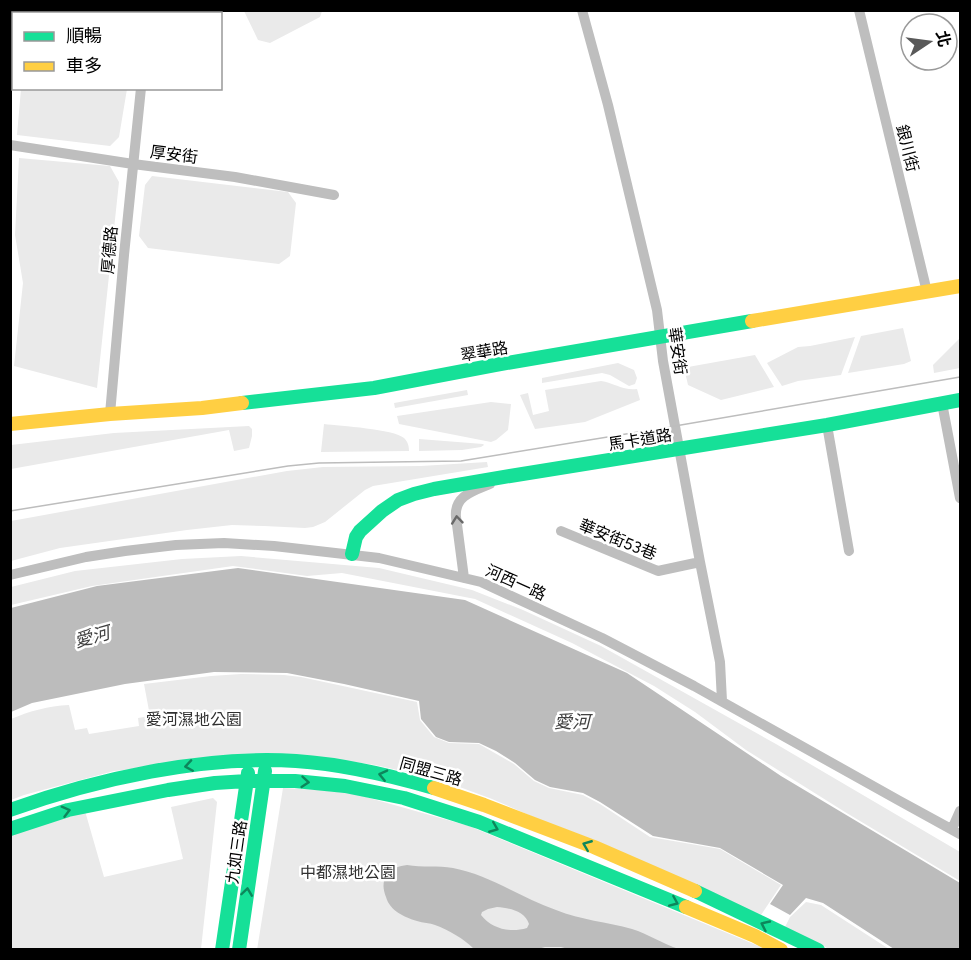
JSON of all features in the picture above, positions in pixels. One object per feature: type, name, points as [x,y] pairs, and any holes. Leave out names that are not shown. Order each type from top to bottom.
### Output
[{"type":"street","name":"華安街","points":[[582,10],[608,105],[657,310],[663,361],[720,662],[722,701]]},
{"type":"street","name":"銀川街","points":[[859,10],[927,292]]},
{"type":"street","name":"厚德路","points":[[110,414],[141,90]]},
{"type":"street","name":"厚安街","points":[[10,145],[235,177],[334,195]]},
{"type":"street","name":"翠華路","points":[[10,424],[202,408],[374,388],[960,285]]},
{"type":"street","name":"馬卡道路","points":[[352,554],[356,537],[360,531],[398,500],[414,494],[510,476],[827,425],[960,400]]},
{"type":"street","points":[[942,403],[960,498]]},
{"type":"street","points":[[827,425],[849,551]]},
{"type":"street","points":[[464,578],[455,510],[457,504],[467,494],[510,476]]},
{"type":"street","name":"華安街53巷","points":[[561,531],[658,572],[700,562]]},
{"type":"street","name":"河西一路","points":[[10,575],[86,557],[125,551],[176,545],[224,543],[383,558],[481,582],[602,638],[722,701],[956,832]]},
{"type":"street","name":"九如三路","points":[[239,950],[266,760]]},
{"type":"street","name":"九如三路","points":[[222,950],[250,761]]},
{"type":"street","name":"同盟三路","points":[[10,810],[124,778],[214,762],[295,761],[346,767],[411,781],[481,803],[624,860],[818,950]]},
{"type":"street","points":[[124,778],[127,798]]},
{"type":"street","name":"同盟三路","points":[[10,830],[68,810],[215,783],[295,781],[345,786],[404,798],[479,822],[755,936],[781,950]]},
{"type":"street","points":[[956,832],[960,811]]},
{"type":"green space","points":[[29,10],[139,10],[139,12],[28,12]]},
{"type":"green space","points":[[244,11],[322,11],[320,17],[270,43],[258,40]]},
{"type":"green space","points":[[21,90],[127,90],[119,137],[110,146],[17,135]]},
{"type":"green space","points":[[19,158],[110,166],[119,182],[97,388],[14,366],[23,283],[15,235]]},
{"type":"green space","points":[[152,176],[288,192],[296,203],[290,256],[279,264],[148,248],[139,236],[145,185]]},
{"type":"green space","points":[[903,328],[911,361],[848,373],[861,336]]},
{"type":"green space","points":[[855,337],[841,375],[798,381],[782,386],[767,363],[798,347]]},
{"type":"green space","points":[[960,338],[960,368],[934,373],[933,365]]},
{"type":"green space","points":[[755,355],[774,387],[721,400],[688,385],[685,372],[688,367]]},
{"type":"green space","points":[[618,363],[634,370],[637,378],[635,384],[629,386],[602,373],[542,383],[542,378]]},
{"type":"green space","points":[[601,381],[628,389],[637,389],[640,400],[585,422],[535,429],[520,395],[528,393],[533,415],[549,411],[545,390]]},
{"type":"green space","points":[[467,390],[468,395],[395,408],[394,403]]},
{"type":"green space","points":[[491,402],[511,404],[508,430],[491,442],[399,424],[397,416]]},
{"type":"green space","points":[[324,424],[390,432],[404,438],[409,451],[321,452]]},
{"type":"green space","points":[[249,426],[252,429],[252,436],[249,448],[234,451],[229,430],[11,469],[11,445],[114,433]]},
{"type":"green space","points":[[419,439],[484,445],[462,450],[419,451]]},
{"type":"green space","points":[[487,462],[488,467],[373,486],[325,522],[313,527],[232,525],[187,530],[60,548],[11,561],[11,521],[287,471],[323,467],[421,466]]},
{"type":"green space","points":[[241,556],[379,568],[472,590],[523,610],[601,646],[776,744],[960,852],[960,881],[746,750],[695,712],[654,686],[572,643],[475,599],[342,573],[307,576],[233,566],[92,586],[11,605],[11,587],[75,571],[182,559]]},
{"type":"green space","name":"愛河濕地公園","points":[[241,674],[301,677],[417,702],[420,720],[434,737],[449,743],[479,744],[514,764],[534,781],[549,788],[583,795],[650,837],[720,849],[781,885],[761,915],[492,799],[438,779],[375,765],[326,758],[114,771],[11,800],[11,719],[39,709],[69,705],[75,730],[87,728],[89,734],[139,726],[138,718],[150,716],[144,684]]},
{"type":"green space","name":"中都濕地公園","points":[[283,788],[355,794],[469,826],[768,950],[257,950]]},
{"type":"green space","points":[[213,798],[217,802],[201,949],[11,949],[10,835],[85,811],[104,877],[183,859],[171,807]]},
{"type":"green space","points":[[806,902],[821,905],[889,949],[829,949],[785,927],[790,917]]},
{"type":"water","name":"愛河","points":[[238,568],[465,600],[627,673],[781,776],[960,883],[960,949],[894,949],[823,903],[806,898],[790,915],[770,904],[783,885],[720,848],[653,836],[583,793],[550,787],[535,780],[515,763],[479,743],[449,742],[436,737],[421,719],[419,701],[287,673],[214,672],[125,684],[32,703],[11,712],[11,608],[97,586]]},
{"type":"water","points":[[407,865],[447,867],[467,871],[556,910],[632,929],[679,949],[572,950],[545,947],[534,950],[474,949],[451,932],[433,924],[407,918],[391,906],[384,891],[384,880],[391,871]],"holes":[[[497,907],[512,909],[524,916],[529,924],[527,928],[502,929],[490,924],[481,915],[482,912]]]},
{"type":"tram line","points":[[10,511],[288,466],[319,463],[461,461],[960,377]]},
{"type":"traffic: fast","points":[[242,403],[374,388],[752,321]]},
{"type":"traffic: fast","points":[[352,554],[356,537],[360,531],[398,500],[414,494],[510,476],[827,425],[960,400]]},
{"type":"traffic: fast","points":[[10,810],[114,779],[188,766],[261,760],[296,761],[348,767],[434,788]]},
{"type":"traffic: fast","points":[[239,950],[265,771]]},
{"type":"traffic: fast","points":[[222,950],[248,773]]},
{"type":"traffic: fast","points":[[10,829],[68,810],[215,783],[295,781],[345,786],[404,798],[479,822],[686,907]]},
{"type":"traffic: fast","points":[[695,891],[818,950]]},
{"type":"traffic: slow","points":[[752,321],[960,286]]},
{"type":"traffic: slow","points":[[10,424],[242,403]]},
{"type":"traffic: slow","points":[[434,788],[594,847],[695,891]]},
{"type":"traffic: slow","points":[[686,907],[755,936],[781,950]]}]
